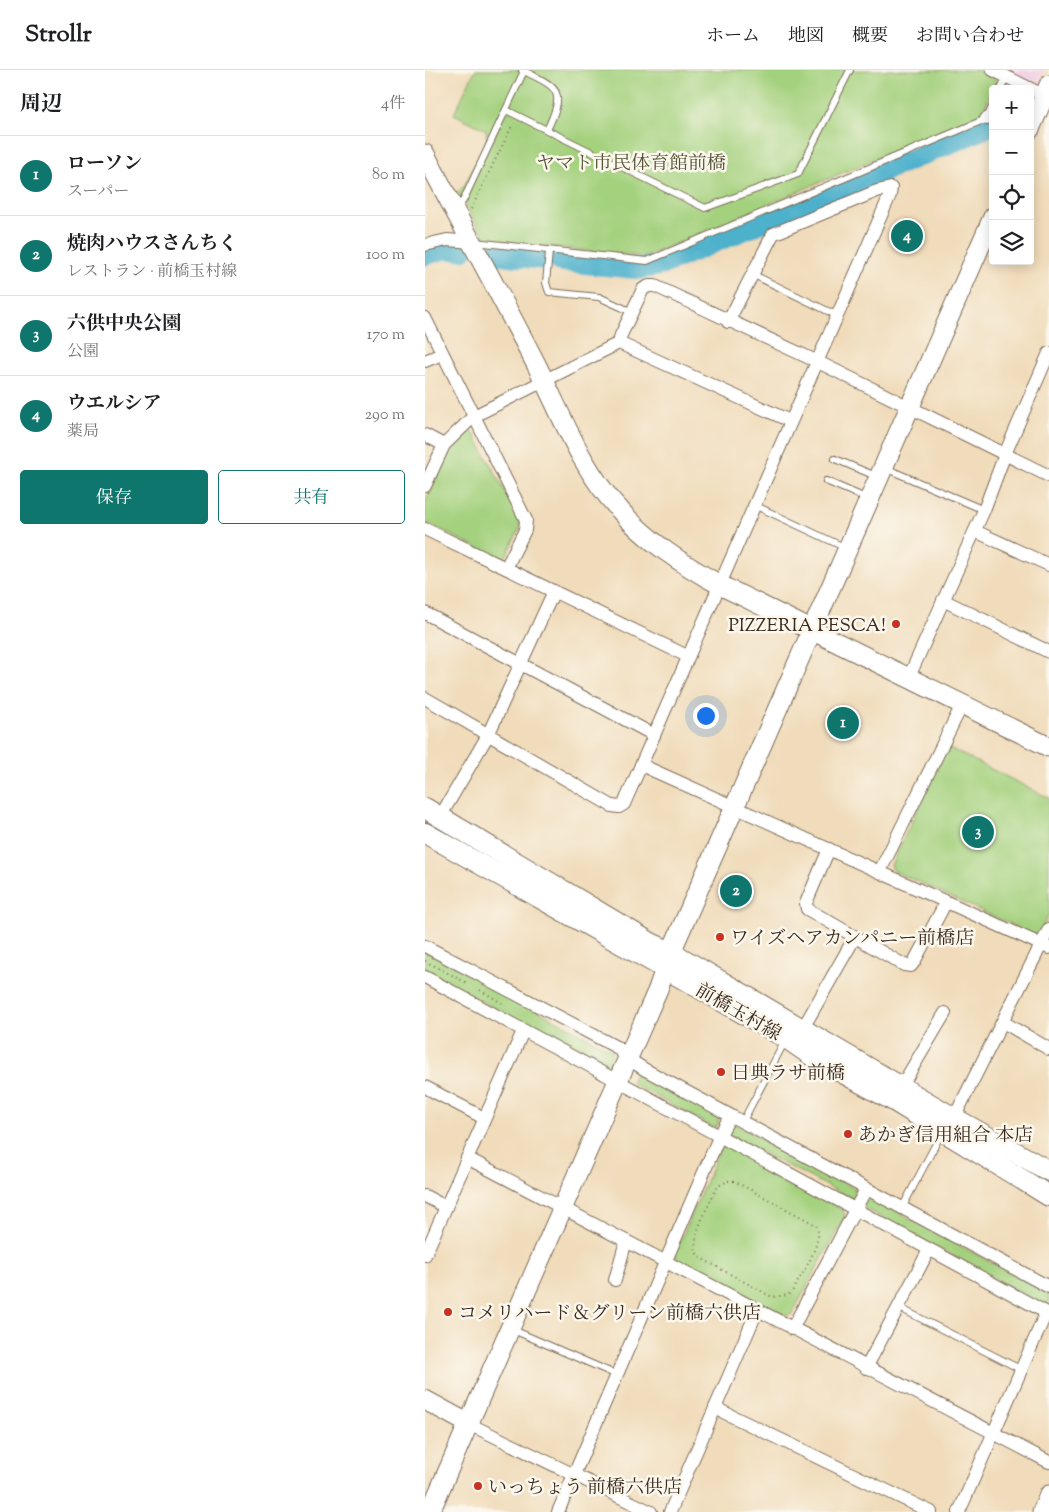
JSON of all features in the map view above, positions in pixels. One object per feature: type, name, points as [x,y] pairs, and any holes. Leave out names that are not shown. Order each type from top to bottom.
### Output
[{"type":"main road","name":"前橋玉村線","points":[[433,813],[651,943],[668,960]]},
{"type":"main road","name":"前橋玉村線","points":[[426,836],[668,960],[795,1033],[901,1087],[948,1124],[1049,1196]]},
{"type":"main road","name":"前橋玉村線","points":[[795,1033],[812,1056],[948,1124],[1049,1170]]},
{"type":"street","points":[[993,70],[1047,93],[1034,121]]},
{"type":"street","points":[[425,154],[544,380],[576,448],[617,508],[658,546],[685,565],[720,585],[1049,747]]},
{"type":"street","points":[[425,698],[615,807],[624,804],[790,421],[891,195],[891,188],[877,191],[773,234],[728,322]]},
{"type":"street","points":[[434,1509],[811,629],[848,550],[908,407],[992,220]]},
{"type":"street","points":[[425,245],[447,240],[473,242]]},
{"type":"street","points":[[619,343],[621,334],[643,290],[651,286],[816,362],[1049,476]]},
{"type":"street","points":[[425,318],[526,520],[525,530],[506,568]]},
{"type":"street","points":[[425,486],[444,445],[474,416],[619,343]]},
{"type":"street","points":[[619,343],[790,421]]},
{"type":"street","points":[[909,677],[984,510],[1005,454],[1049,353]]},
{"type":"street","points":[[425,361],[442,354]]},
{"type":"street","points":[[1037,380],[1049,386]]},
{"type":"street","points":[[425,436],[444,445]]},
{"type":"street","points":[[425,529],[687,656]]},
{"type":"street","points":[[975,530],[1049,565]]},
{"type":"street","points":[[433,813],[488,735],[554,591]]},
{"type":"street","points":[[943,600],[1049,652]]},
{"type":"street","points":[[425,612],[654,735]]},
{"type":"street","points":[[880,871],[963,705]]},
{"type":"street","points":[[641,765],[1045,946]]},
{"type":"street","points":[[829,849],[805,906],[809,912],[904,965],[911,966],[946,902]]},
{"type":"street","points":[[948,1124],[1045,946],[1049,929]]},
{"type":"street","points":[[795,1033],[855,937]]},
{"type":"street","points":[[425,946],[618,1048],[627,1058],[742,1123],[1049,1288]]},
{"type":"street","points":[[425,977],[1047,1314],[1020,1369],[959,1512]]},
{"type":"street","points":[[901,1087],[945,1013]]},
{"type":"street","points":[[1003,1022],[1049,1049]]},
{"type":"street","points":[[425,1255],[523,1031]]},
{"type":"street","points":[[425,1086],[484,1118]]},
{"type":"street","points":[[558,1512],[719,1137],[730,1116]]},
{"type":"street","points":[[467,1158],[1049,1462]]},
{"type":"street","points":[[792,1329],[866,1189]]},
{"type":"street","points":[[425,1196],[446,1207]]},
{"type":"street","points":[[615,1280],[626,1242]]},
{"type":"street","points":[[866,1368],[929,1250]]},
{"type":"street","points":[[670,1512],[757,1311]]},
{"type":"street","points":[[425,1400],[469,1424],[651,1512]]},
{"type":"street","points":[[715,1408],[931,1512]]},
{"type":"street","points":[[1042,1512],[1049,1495]]},
{"type":"lane","points":[[453,209],[461,204],[523,70],[548,82],[556,92],[558,106],[547,130]]},
{"type":"lane","points":[[506,110],[705,208],[798,174],[850,70]]},
{"type":"lane","points":[[1003,85],[1007,76]]},
{"type":"lane","points":[[473,242],[640,261],[654,259],[989,118]]},
{"type":"lane","points":[[549,252],[546,283],[549,292],[602,298],[632,312]]},
{"type":"lane","points":[[752,274],[838,316]]},
{"type":"lane","points":[[835,460],[882,472],[984,510]]},
{"type":"lane","points":[[826,481],[870,500]]},
{"type":"lane","points":[[754,505],[848,550]]},
{"type":"lane","points":[[742,1123],[795,1033]]},
{"type":"lane","points":[[902,1208],[948,1124]]},
{"type":"lane","points":[[898,1307],[1020,1369]]},
{"type":"lane","points":[[510,1328],[617,1375]]},
{"type":"path","points":[[463,225],[514,123]]},
{"type":"path","points":[[728,1180],[734,1181],[816,1225],[820,1231],[819,1242],[793,1290],[782,1297],[772,1297],[699,1257],[695,1253],[694,1241],[718,1186],[728,1180]]},
{"type":"shaded area","points":[[1008,70],[1045,70],[1039,83],[1036,84]]},
{"type":"green space","name":"ヤマト市民体育館前橋","points":[[475,70],[978,70],[994,78],[996,82],[995,85],[989,85],[989,98],[982,113],[645,257],[486,240],[457,192],[463,188],[487,140],[486,130],[454,114]]},
{"type":"green space","points":[[469,430],[473,432],[520,519],[520,527],[505,558],[499,559],[425,522],[425,502],[450,449]]},
{"type":"green space","points":[[947,747],[1049,798],[1049,914],[1040,933],[1034,935],[894,871],[891,865]]},
{"type":"green space","points":[[425,950],[613,1051],[606,1069],[425,971]]},
{"type":"green space","points":[[636,1071],[717,1114],[719,1119],[717,1127],[712,1127],[631,1083]]},
{"type":"green space","points":[[731,1125],[737,1125],[854,1188],[856,1193],[853,1199],[729,1136],[727,1133]]},
{"type":"green space","points":[[727,1147],[843,1210],[845,1216],[792,1314],[785,1316],[678,1260],[675,1253],[720,1149]]},
{"type":"green space","points":[[870,1197],[1049,1294],[1049,1308],[864,1208],[862,1206],[866,1198]]},
{"type":"waterway","points":[[559,261],[640,269],[661,265],[989,127]]},
{"type":"waterway","points":[[425,255],[444,249],[463,250]]},
{"type":"waterway","points":[[495,254],[540,259]]},
{"type":"place","name":"ウエルシア","points":[[907,236]]},
{"type":"place","name":"PIZZERIA PESCA!","points":[[896,624]]},
{"type":"place","name":"ローソン","points":[[843,723]]},
{"type":"place","name":"六供中央公園","points":[[978,832]]},
{"type":"place","name":"焼肉ハウスさんちく","points":[[736,891]]},
{"type":"place","name":"ワイズヘアカンパニー前橋店","points":[[720,937]]},
{"type":"place","name":"日典ラサ前橋","points":[[721,1072]]},
{"type":"place","name":"あかぎ信用組合 本店","points":[[848,1134]]},
{"type":"place","name":"コメリハード＆グリーン前橋六供店","points":[[448,1312]]},
{"type":"place","name":"いっちょう 前橋六供店","points":[[478,1486]]}]
